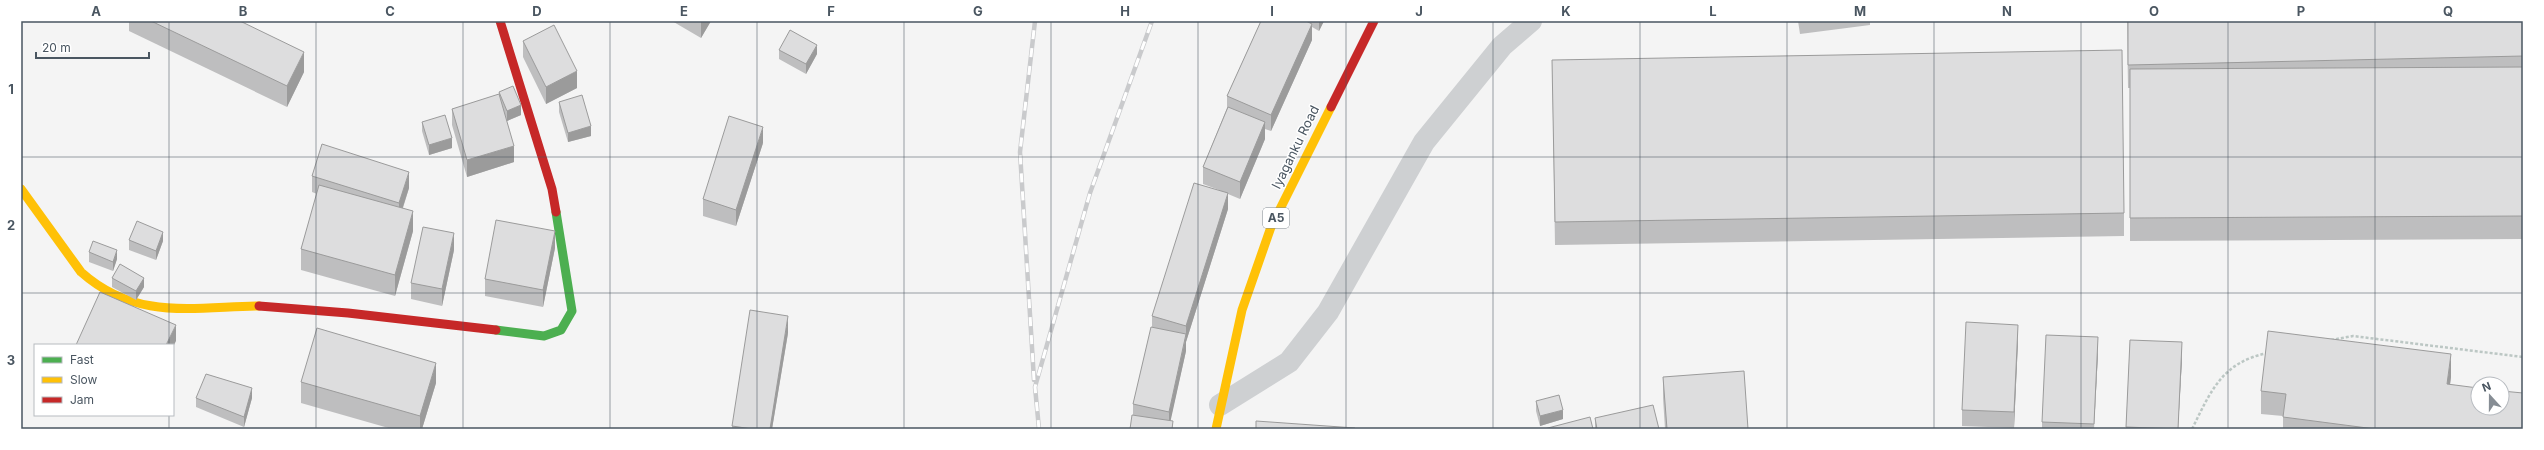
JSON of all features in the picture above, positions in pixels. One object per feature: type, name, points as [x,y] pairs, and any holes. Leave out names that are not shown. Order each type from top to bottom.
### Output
[{"type":"main road","points":[[21,189],[71,260],[92,281],[111,293],[142,305],[172,311],[281,307],[544,336],[561,330],[572,311],[552,188],[500,21]]},
{"type":"main road","name":"Iyaganku Road","points":[[1216,429],[1220,405],[1242,310],[1271,227],[1374,21]]},
{"type":"lane","points":[[1220,405],[1289,362],[1328,312],[1424,142],[1502,46],[1532,21]]},
{"type":"path","points":[[2329,340],[2353,336],[2523,358]]},
{"type":"path","points":[[2192,429],[2212,390],[2227,370],[2251,356],[2275,352]]},
{"type":"building","points":[[151,21],[240,21],[304,52],[287,86]]},
{"type":"building","points":[[1261,21],[1306,21],[1312,24],[1271,115],[1227,96]]},
{"type":"building","points":[[2128,21],[2523,21],[2523,56],[2128,65]]},
{"type":"building","points":[[554,25],[577,71],[546,87],[523,41]]},
{"type":"building","points":[[790,30],[817,45],[806,64],[779,50]]},
{"type":"building","points":[[2122,50],[2124,213],[1555,222],[1552,60]]},
{"type":"building","points":[[2523,67],[2523,216],[2130,218],[2130,69]]},
{"type":"building","points":[[513,86],[521,105],[507,111],[499,92]]},
{"type":"building","points":[[499,94],[514,146],[467,160],[452,109]]},
{"type":"building","points":[[582,95],[591,126],[568,133],[559,102]]},
{"type":"building","points":[[1228,107],[1265,122],[1240,182],[1203,167]]},
{"type":"building","points":[[445,115],[452,138],[429,145],[422,122]]},
{"type":"building","points":[[729,116],[763,127],[736,210],[703,199]]},
{"type":"building","points":[[322,144],[409,172],[399,203],[312,176]]},
{"type":"building","points":[[1194,183],[1228,193],[1186,326],[1152,316]]},
{"type":"building","points":[[319,185],[413,211],[395,275],[301,249]]},
{"type":"building","points":[[496,220],[555,231],[543,290],[485,279]]},
{"type":"building","points":[[137,221],[163,232],[156,251],[129,240]]},
{"type":"building","points":[[423,227],[454,233],[442,289],[411,283]]},
{"type":"building","points":[[93,241],[117,250],[113,262],[89,252]]},
{"type":"building","points":[[120,264],[144,278],[136,291],[112,278]]},
{"type":"building","points":[[100,292],[176,325],[166,344],[76,344]]},
{"type":"building","points":[[750,310],[788,316],[770,429],[752,429],[732,426]]},
{"type":"building","points":[[1966,322],[2018,325],[2014,412],[1962,410]]},
{"type":"building","points":[[1151,327],[1186,334],[1169,412],[1133,404]]},
{"type":"building","points":[[317,328],[436,363],[420,416],[301,382]]},
{"type":"building","points":[[2268,331],[2451,354],[2447,384],[2470,387],[2470,416],[2510,416],[2510,392],[2523,393],[2523,429],[2375,429],[2283,417],[2286,394],[2261,391]]},
{"type":"building","points":[[2046,335],[2098,337],[2094,424],[2042,422]]},
{"type":"building","points":[[2130,340],[2182,342],[2178,429],[2126,427]]},
{"type":"building","points":[[1744,371],[1748,429],[1667,429],[1663,377]]},
{"type":"building","points":[[206,374],[252,388],[244,417],[196,398]]},
{"type":"building","points":[[1559,395],[1563,410],[1540,416],[1536,401]]},
{"type":"building","points":[[1653,405],[1659,429],[1597,429],[1595,418]]},
{"type":"building","points":[[1132,415],[1173,421],[1172,429],[1130,429]]},
{"type":"building","points":[[1590,417],[1593,429],[1544,429]]},
{"type":"building","points":[[1256,421],[1355,428],[1355,429],[1256,429]]},
{"type":"railway","points":[[1034,380],[1020,152],[1035,21]]},
{"type":"railway","points":[[1039,429],[1035,387],[1090,193],[1152,21]]},
{"type":"traffic: fast","points":[[496,330],[544,336],[561,330],[572,311],[556,212]]},
{"type":"traffic: slow","points":[[1216,429],[1242,310],[1271,227],[1331,107]]},
{"type":"traffic: slow","points":[[21,189],[81,272],[102,288],[123,298],[144,305],[166,308],[188,309],[259,306]]},
{"type":"traffic: jam","points":[[500,21],[552,189],[556,212]]},
{"type":"traffic: jam","points":[[1331,107],[1374,21]]},
{"type":"traffic: jam","points":[[259,306],[348,313],[496,330]]}]
